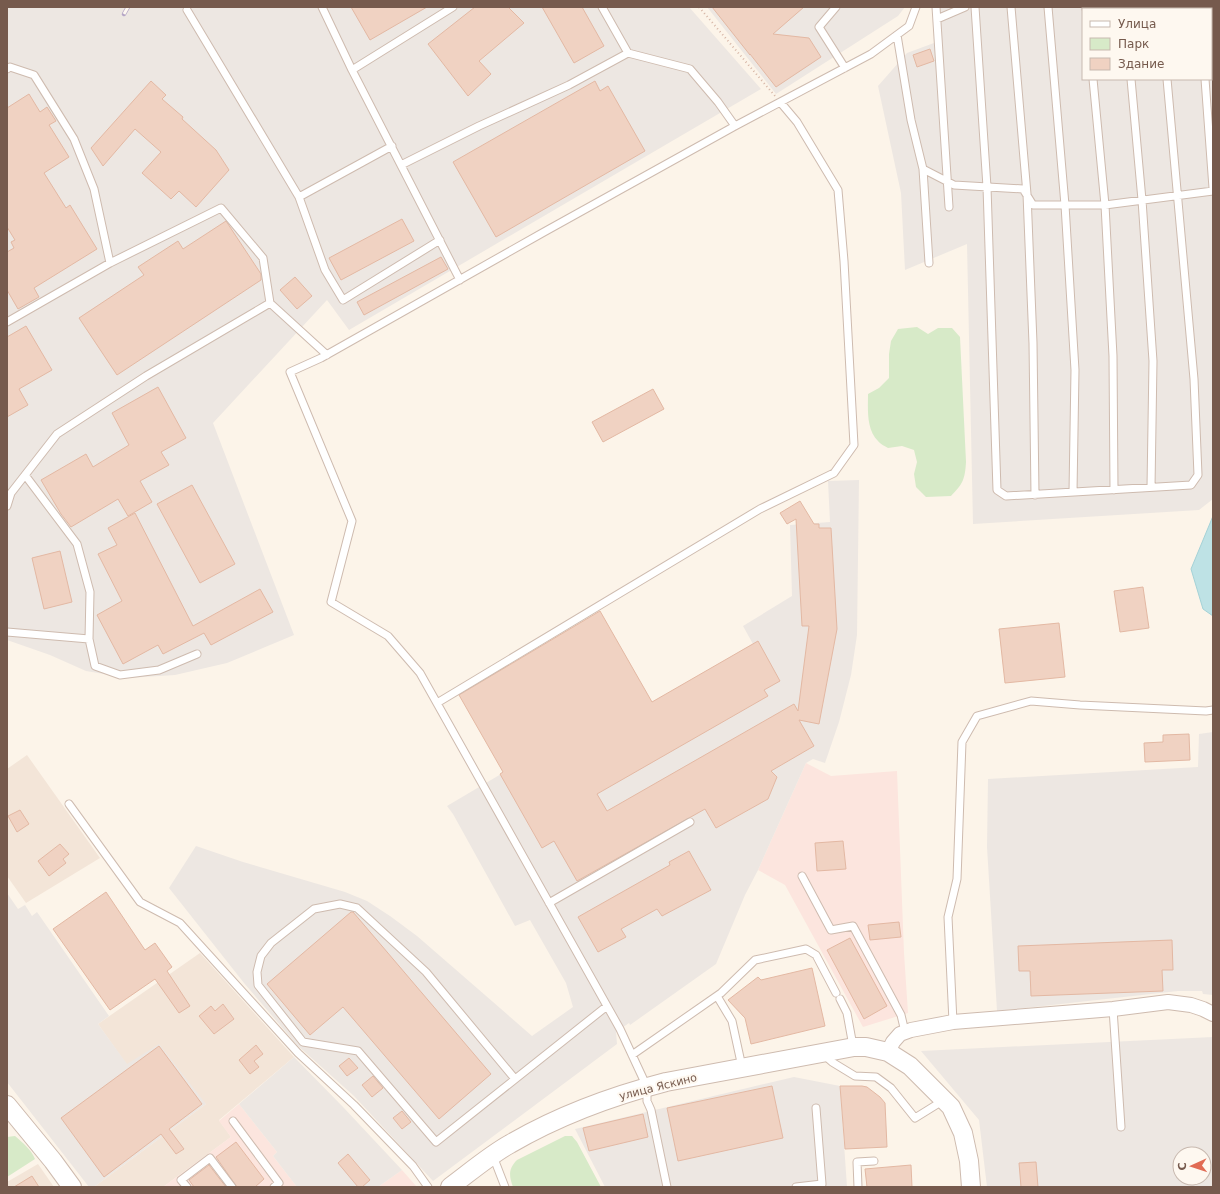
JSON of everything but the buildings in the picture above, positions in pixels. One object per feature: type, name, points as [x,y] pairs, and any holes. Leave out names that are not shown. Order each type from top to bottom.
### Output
[{"type":"street","points":[[888,1052],[893,1042],[900,1034],[911,1030],[952,1022],[1168,1002],[1191,1005],[1213,1014]]},
{"type":"street","name":"улица Яскино","points":[[450,1187],[508,1145],[546,1125],[590,1106],[647,1087],[822,1052],[854,1047],[866,1047],[888,1052],[910,1066],[951,1107],[963,1134],[969,1161],[971,1187]]},
{"type":"street","points":[[7,1105],[53,1161],[72,1187]]},
{"type":"lane","points":[[322,7],[352,70],[460,280]]},
{"type":"lane","points":[[352,70],[453,7]]},
{"type":"lane","points":[[602,7],[628,53]]},
{"type":"lane","points":[[836,7],[819,27],[845,68]]},
{"type":"lane","points":[[667,1187],[651,1110],[647,1101],[647,1087],[632,1055],[607,1006],[420,673],[388,636],[331,602],[352,521],[290,372],[327,355],[735,126],[871,54],[909,26],[916,7]]},
{"type":"lane","points":[[936,7],[938,19],[949,207]]},
{"type":"lane","points":[[938,19],[965,7]]},
{"type":"lane","points":[[975,7],[987,187],[997,490],[1006,496],[1191,485],[1198,475],[1194,379],[1167,80]]},
{"type":"lane","points":[[1011,7],[1027,194],[1033,343],[1035,494]]},
{"type":"lane","points":[[1048,7],[1065,205],[1075,370],[1073,492]]},
{"type":"lane","points":[[187,10],[299,197],[325,270],[343,300],[440,240]]},
{"type":"lane","points":[[896,35],[911,120],[923,169],[929,262]]},
{"type":"lane","points":[[401,165],[479,126],[569,85],[628,53],[690,69],[718,102],[735,126]]},
{"type":"lane","points":[[7,69],[10,67],[34,75],[74,139],[94,189],[110,264]]},
{"type":"lane","points":[[1093,80],[1105,204],[1113,356],[1114,490]]},
{"type":"lane","points":[[1131,80],[1142,200],[1153,361],[1151,487]]},
{"type":"lane","points":[[1205,80],[1213,188]]},
{"type":"lane","points":[[437,703],[760,509],[834,473],[854,445],[844,261],[838,190],[797,122],[781,103]]},
{"type":"lane","points":[[299,197],[392,146]]},
{"type":"lane","points":[[923,169],[954,185],[1023,189],[1034,205],[1105,204],[1213,191]]},
{"type":"lane","points":[[7,321],[110,264],[221,208],[263,258],[270,303],[327,355]]},
{"type":"lane","points":[[7,506],[11,493],[57,434],[146,376],[270,303]]},
{"type":"lane","points":[[25,475],[77,544],[90,592],[89,639],[95,666],[120,675],[159,670],[197,654]]},
{"type":"lane","points":[[7,632],[89,639]]},
{"type":"lane","points":[[952,1022],[952,990],[948,917],[957,879],[962,742],[977,716],[1031,701],[1080,705],[1206,711],[1213,710]]},
{"type":"lane","points":[[69,804],[140,902],[180,923],[298,1053],[354,1105],[413,1166],[428,1187]]},
{"type":"lane","points":[[549,903],[690,822]]},
{"type":"lane","points":[[802,876],[831,930],[853,926],[901,1015],[905,1032]]},
{"type":"lane","points":[[515,1079],[426,972],[357,908],[340,904],[314,910],[271,943],[261,956],[257,972],[258,985],[303,1042],[358,1050],[436,1142],[607,1006]]},
{"type":"lane","points":[[632,1055],[717,996],[755,960],[806,949],[816,955],[847,1013],[854,1047]]},
{"type":"lane","points":[[717,996],[732,1022],[742,1068]]},
{"type":"lane","points":[[1113,1008],[1121,1127]]},
{"type":"lane","points":[[822,1052],[832,1062],[855,1076],[876,1077],[891,1088],[915,1118],[944,1100]]},
{"type":"lane","points":[[796,1187],[822,1184],[816,1108]]},
{"type":"lane","points":[[233,1121],[279,1183],[274,1187]]},
{"type":"lane","points":[[493,1156],[505,1187]]},
{"type":"lane","points":[[187,1187],[181,1180],[210,1158],[232,1187]]},
{"type":"lane","points":[[858,1187],[857,1162],[874,1161]]},
{"type":"path","points":[[699,7],[781,103]]},
{"type":"shaded area","points":[[7,7],[689,7],[761,89],[349,330],[327,300],[213,423],[294,635],[227,663],[175,675],[128,678],[86,671],[50,655],[7,640]]},
{"type":"shaded area","points":[[707,7],[905,7],[898,16],[776,94]]},
{"type":"shaded area","points":[[933,7],[1213,7],[1213,499],[1199,510],[973,524],[967,244],[905,270],[901,193],[878,86],[907,53],[934,43]]},
{"type":"shaded area","points":[[859,480],[857,635],[851,675],[839,722],[825,763],[813,759],[806,763],[758,870],[745,895],[716,964],[630,1025],[629,1023],[616,1032],[617,1044],[433,1181],[354,1096],[297,1045],[244,983],[169,888],[196,846],[243,862],[345,892],[367,901],[417,936],[532,1036],[573,1007],[566,983],[530,920],[515,926],[453,814],[447,806],[559,740],[566,752],[753,644],[743,626],[792,596],[790,525],[830,522],[828,481]]},
{"type":"shaded area","points":[[1213,732],[1213,995],[1203,994],[1202,991],[1178,991],[997,1011],[987,847],[988,779],[1198,767],[1199,734]]},
{"type":"shaded area","points":[[27,755],[100,858],[26,903],[7,876],[7,769]]},
{"type":"shaded area","points":[[806,763],[831,776],[897,771],[904,953],[908,1013],[863,1027],[785,885],[758,870]]},
{"type":"shaded area","points":[[7,893],[18,909],[25,905],[32,916],[37,912],[109,1016],[98,1024],[127,1064],[159,1044],[206,1104],[94,1187],[89,1187],[7,1082]]},
{"type":"shaded area","points":[[200,953],[294,1057],[219,1120],[231,1137],[163,1187],[94,1187],[206,1104],[127,1065],[98,1024]]},
{"type":"shaded area","points":[[1213,1037],[1213,1187],[987,1187],[979,1120],[921,1051]]},
{"type":"shaded area","points":[[294,1057],[402,1170],[378,1187],[297,1187],[273,1156],[277,1152],[239,1104]]},
{"type":"shaded area","points":[[794,1077],[840,1086],[847,1187],[605,1187],[575,1129]]},
{"type":"shaded area","points":[[239,1104],[277,1152],[273,1156],[297,1187],[163,1187],[231,1137],[219,1121]]},
{"type":"shaded area","points":[[38,1164],[54,1187],[7,1187],[7,1182]]},
{"type":"shaded area","points":[[402,1170],[416,1187],[378,1187]]},
{"type":"green space","points":[[917,327],[928,334],[938,328],[952,328],[960,337],[966,462],[963,481],[951,496],[926,497],[916,487],[914,474],[917,462],[914,450],[902,446],[888,448],[880,443],[871,431],[868,412],[868,394],[879,388],[889,378],[889,354],[891,341],[898,329]]},
{"type":"green space","points":[[15,1136],[29,1149],[35,1159],[7,1177],[7,1137]]},
{"type":"green space","points":[[565,1136],[572,1136],[577,1142],[601,1187],[513,1187],[510,1173],[512,1166],[517,1160]]},
{"type":"water","points":[[1213,516],[1213,616],[1203,609],[1191,569]]},
{"type":"railway","points":[[124,14],[128,7]]}]
